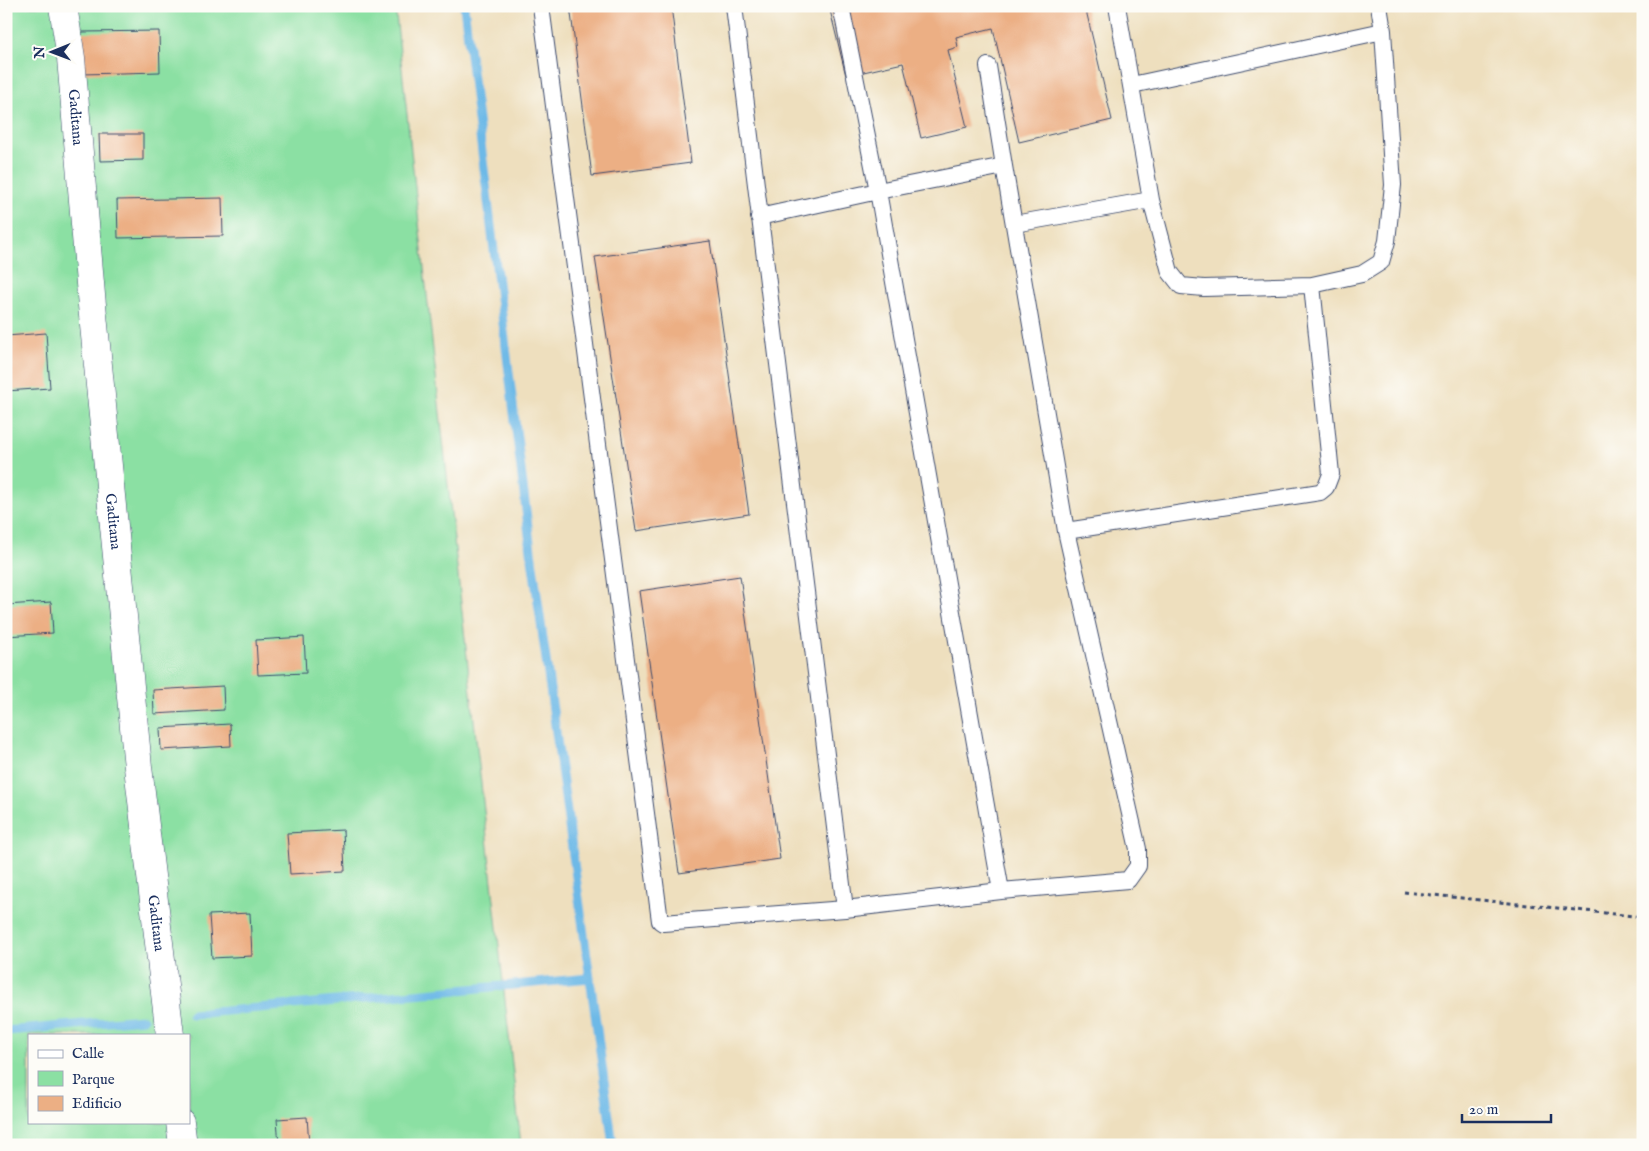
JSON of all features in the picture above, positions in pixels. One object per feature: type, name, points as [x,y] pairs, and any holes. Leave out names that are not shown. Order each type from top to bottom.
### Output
[{"type":"street","name":"Gaditana","points":[[63,6],[71,58],[91,295],[138,767],[170,1034]]},
{"type":"street","points":[[180,1124],[183,1145]]},
{"type":"lane","points":[[541,6],[660,921],[663,923],[845,909],[1001,891],[1128,880],[1138,866],[1138,849],[1066,531],[988,66]]},
{"type":"lane","points":[[734,6],[845,909]]},
{"type":"lane","points":[[841,6],[878,191],[1001,891]]},
{"type":"lane","points":[[1116,6],[1132,85],[1151,200],[1170,272],[1181,286],[1204,288],[1312,285],[1362,274],[1381,262],[1387,241],[1393,185],[1383,31],[1379,6]]},
{"type":"lane","points":[[1132,85],[1383,31]]},
{"type":"lane","points":[[759,217],[1004,166]]},
{"type":"lane","points":[[1014,224],[1151,200]]},
{"type":"lane","points":[[1066,531],[1320,492],[1326,487],[1331,474],[1312,285]]},
{"type":"path","points":[[1404,892],[1643,917]]},
{"type":"green space","points":[[6,6],[395,6],[521,1145],[6,1145]]},
{"type":"building","points":[[570,6],[671,6],[691,163],[592,176]]},
{"type":"building","points":[[829,6],[1085,6],[1112,120],[1019,142],[993,28],[956,37],[958,47],[948,50],[967,127],[921,138],[903,63],[846,76]]},
{"type":"building","points":[[159,31],[160,72],[82,74],[82,32]]},
{"type":"building","points":[[6,128],[8,128],[10,151],[6,151]]},
{"type":"building","points":[[99,134],[143,134],[143,160],[100,161]]},
{"type":"building","points":[[222,198],[223,236],[118,238],[117,200]]},
{"type":"building","points":[[710,241],[749,514],[636,531],[595,257]]},
{"type":"building","points":[[46,333],[50,388],[6,391],[6,336]]},
{"type":"building","points":[[740,576],[780,859],[679,873],[639,591]]},
{"type":"building","points":[[51,602],[53,633],[6,636],[6,605]]},
{"type":"building","points":[[304,637],[306,673],[258,675],[256,640]]},
{"type":"building","points":[[223,686],[224,710],[154,714],[153,690]]},
{"type":"building","points":[[230,724],[231,746],[161,750],[160,728]]},
{"type":"building","points":[[343,830],[345,871],[290,874],[287,833]]},
{"type":"building","points":[[250,913],[252,956],[212,958],[209,915]]},
{"type":"building","points":[[307,1117],[309,1144],[279,1145],[277,1119]]},
{"type":"waterway","points":[[464,6],[531,551],[613,1145]]},
{"type":"waterway","points":[[192,1014],[590,978]]},
{"type":"waterway","points":[[6,1031],[143,1019]]}]
